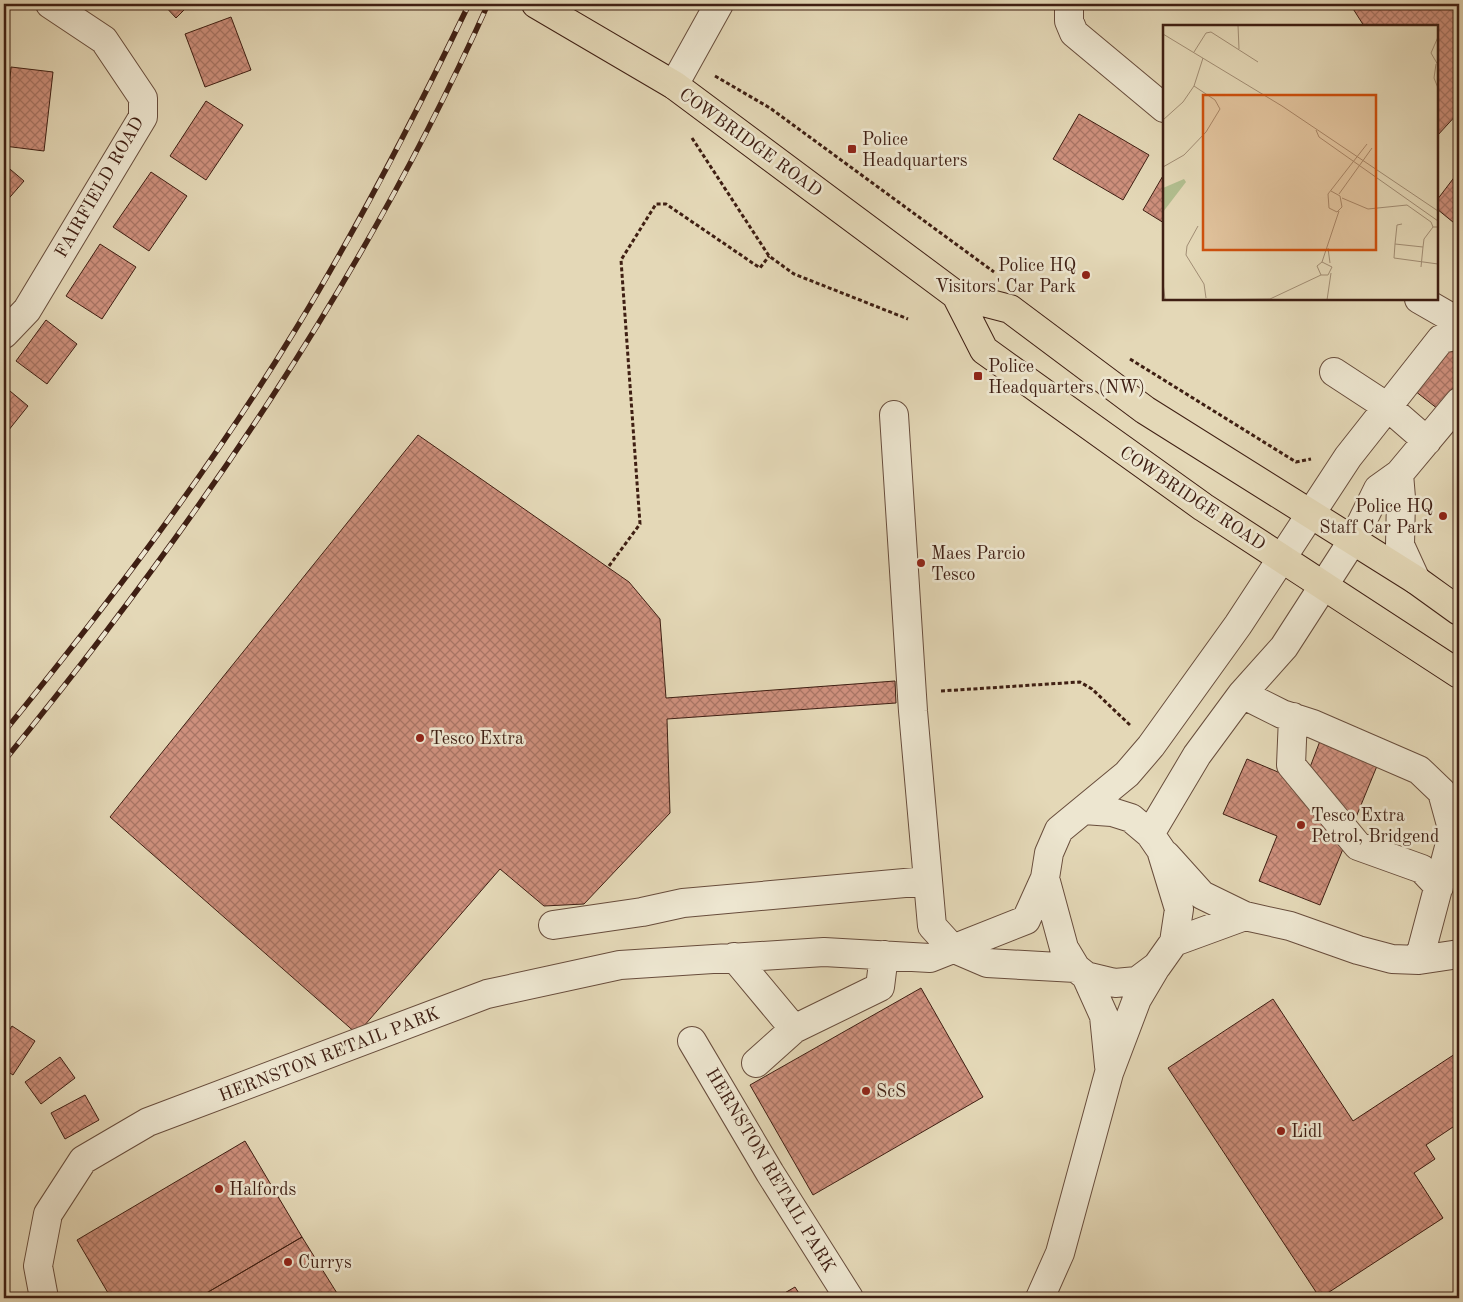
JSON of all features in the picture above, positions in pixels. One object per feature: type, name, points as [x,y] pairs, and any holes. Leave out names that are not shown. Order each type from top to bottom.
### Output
[{"type":"main road","name":"COWBRIDGE ROAD","points":[[536,4],[674,85],[956,295],[1010,308],[1146,410],[1416,580],[1459,611]]},
{"type":"main road","name":"COWBRIDGE ROAD","points":[[956,295],[984,350],[1203,507],[1459,674]]},
{"type":"street","name":"FAIRFIELD ROAD","points":[[4,334],[27,310],[143,117],[143,98],[104,40],[50,4]]},
{"type":"street","points":[[674,85],[719,4]]},
{"type":"street","points":[[1069,4],[1070,21],[1074,33],[1163,107]]},
{"type":"street","points":[[1421,300],[1459,322]]},
{"type":"street","name":"HERNSTON RETAIL PARK","points":[[44,1298],[38,1266],[48,1214],[83,1160],[148,1122],[487,994],[620,965],[734,956],[824,952],[930,958],[1026,920],[1045,878],[1049,853],[1059,830],[1127,774],[1151,746],[1238,625],[1348,457],[1389,408],[1441,340],[1459,335]]},
{"type":"street","points":[[1334,372],[1389,408],[1427,441]]},
{"type":"street","points":[[1040,1298],[1060,1253],[1109,1073],[1138,999],[1157,966],[1174,942],[1179,908],[1156,842],[1197,755],[1242,694],[1284,647],[1352,540],[1378,489],[1399,474],[1459,402]]},
{"type":"street","points":[[894,415],[911,692],[932,926],[952,948],[987,963],[1081,972],[1115,983],[1137,981],[1157,966]]},
{"type":"street","points":[[1399,474],[1402,498],[1400,545],[1416,580]]},
{"type":"street","points":[[1242,694],[1418,770],[1442,792],[1453,832],[1419,960]]},
{"type":"street","points":[[1293,717],[1291,765],[1358,846],[1422,869],[1438,887]]},
{"type":"street","points":[[1084,810],[1112,812],[1131,818],[1156,842],[1202,895],[1245,916],[1290,926],[1358,950],[1392,959],[1419,960],[1459,954]]},
{"type":"street","name":"HERNSTON RETAIL PARK","points":[[1045,878],[1064,948],[1081,972],[1104,1016],[1109,1073]]},
{"type":"street","points":[[553,924],[642,912],[683,903],[927,881]]},
{"type":"street","points":[[1174,942],[1245,916]]},
{"type":"street","points":[[734,956],[794,1029]]},
{"type":"street","points":[[756,1063],[794,1029],[880,987],[884,956]]},
{"type":"street","name":"HERNSTON RETAIL PARK","points":[[692,1041],[770,1173],[849,1298]]},
{"type":"street","points":[[1059,1298],[1060,1253]]},
{"type":"path","points":[[692,137],[769,256],[794,274],[908,319]]},
{"type":"path","points":[[609,566],[640,524],[621,260],[656,204],[666,204],[760,268],[769,256]]},
{"type":"path","points":[[911,692],[1080,682],[1092,689],[1151,746]]},
{"type":"building","points":[[163,4],[190,4],[176,18]]},
{"type":"building","points":[[1350,4],[1459,4],[1459,112],[1438,135],[1438,25],[1363,25]]},
{"type":"building","points":[[231,17],[251,70],[205,87],[185,34]]},
{"type":"building","points":[[11,67],[53,72],[44,151],[4,146]]},
{"type":"building","points":[[206,101],[243,125],[206,180],[170,156]]},
{"type":"building","points":[[1079,114],[1149,155],[1123,200],[1053,159]]},
{"type":"building","points":[[4,164],[24,181],[4,204]]},
{"type":"building","points":[[1459,171],[1459,227],[1438,210],[1438,199]]},
{"type":"building","points":[[151,172],[187,196],[149,251],[113,227]]},
{"type":"building","points":[[1163,176],[1163,222],[1143,210]]},
{"type":"building","points":[[100,244],[136,267],[102,319],[66,296]]},
{"type":"building","points":[[46,320],[77,344],[47,384],[16,361]]},
{"type":"building","points":[[1445,344],[1459,355],[1459,392],[1443,413],[1410,387]]},
{"type":"building","points":[[4,386],[28,406],[4,436]]},
{"type":"building","name":"Tesco Extra","points":[[418,435],[629,582],[660,619],[666,698],[895,681],[896,703],[667,719],[670,813],[584,904],[544,906],[500,869],[357,1034],[110,817]]},
{"type":"building","name":"Tesco Extra Petrol, Bridgend","points":[[1320,741],[1377,766],[1320,905],[1259,881],[1277,836],[1223,814],[1247,759],[1304,783]]},
{"type":"building","name":"ScS","points":[[921,988],[983,1097],[813,1195],[750,1085]]},
{"type":"building","points":[[1273,999],[1353,1121],[1455,1054],[1459,1060],[1459,1123],[1426,1145],[1435,1159],[1414,1173],[1443,1218],[1320,1298],[1168,1068]]},
{"type":"building","points":[[12,1026],[35,1041],[13,1075],[4,1069],[4,1038]]},
{"type":"building","points":[[60,1057],[75,1078],[41,1104],[25,1082]]},
{"type":"building","points":[[85,1095],[99,1120],[65,1139],[51,1113]]},
{"type":"building","name":"Halfords","points":[[245,1141],[302,1237],[198,1298],[111,1298],[77,1240]]},
{"type":"building","name":"Currys","points":[[302,1237],[340,1298],[198,1298],[215,1288]]},
{"type":"building","points":[[795,1287],[802,1298],[776,1298]]},
{"type":"railway","points":[[4,732],[158,534],[264,380],[321,287],[366,208],[469,4]]},
{"type":"railway","points":[[4,761],[142,583],[208,492],[271,398],[331,303],[387,206],[440,106],[488,4]]},
{"type":"place","name":"Police Headquarters","points":[[852,149]]},
{"type":"place","name":"Police HQ Visitors' Car Park","points":[[1086,275]]},
{"type":"place","name":"Police Headquarters (NW)","points":[[978,376]]},
{"type":"place","name":"Police HQ Staff Car Park","points":[[1443,516]]},
{"type":"place","name":"Maes Parcio Tesco","points":[[921,563]]},
{"type":"place","name":"Tesco Extra","points":[[420,738]]},
{"type":"place","name":"Tesco Extra Petrol, Bridgend","points":[[1301,825]]},
{"type":"place","name":"ScS","points":[[866,1091]]},
{"type":"place","name":"Lidl","points":[[1281,1131]]},
{"type":"place","name":"Halfords","points":[[219,1189]]},
{"type":"place","name":"Currys","points":[[288,1262]]}]
